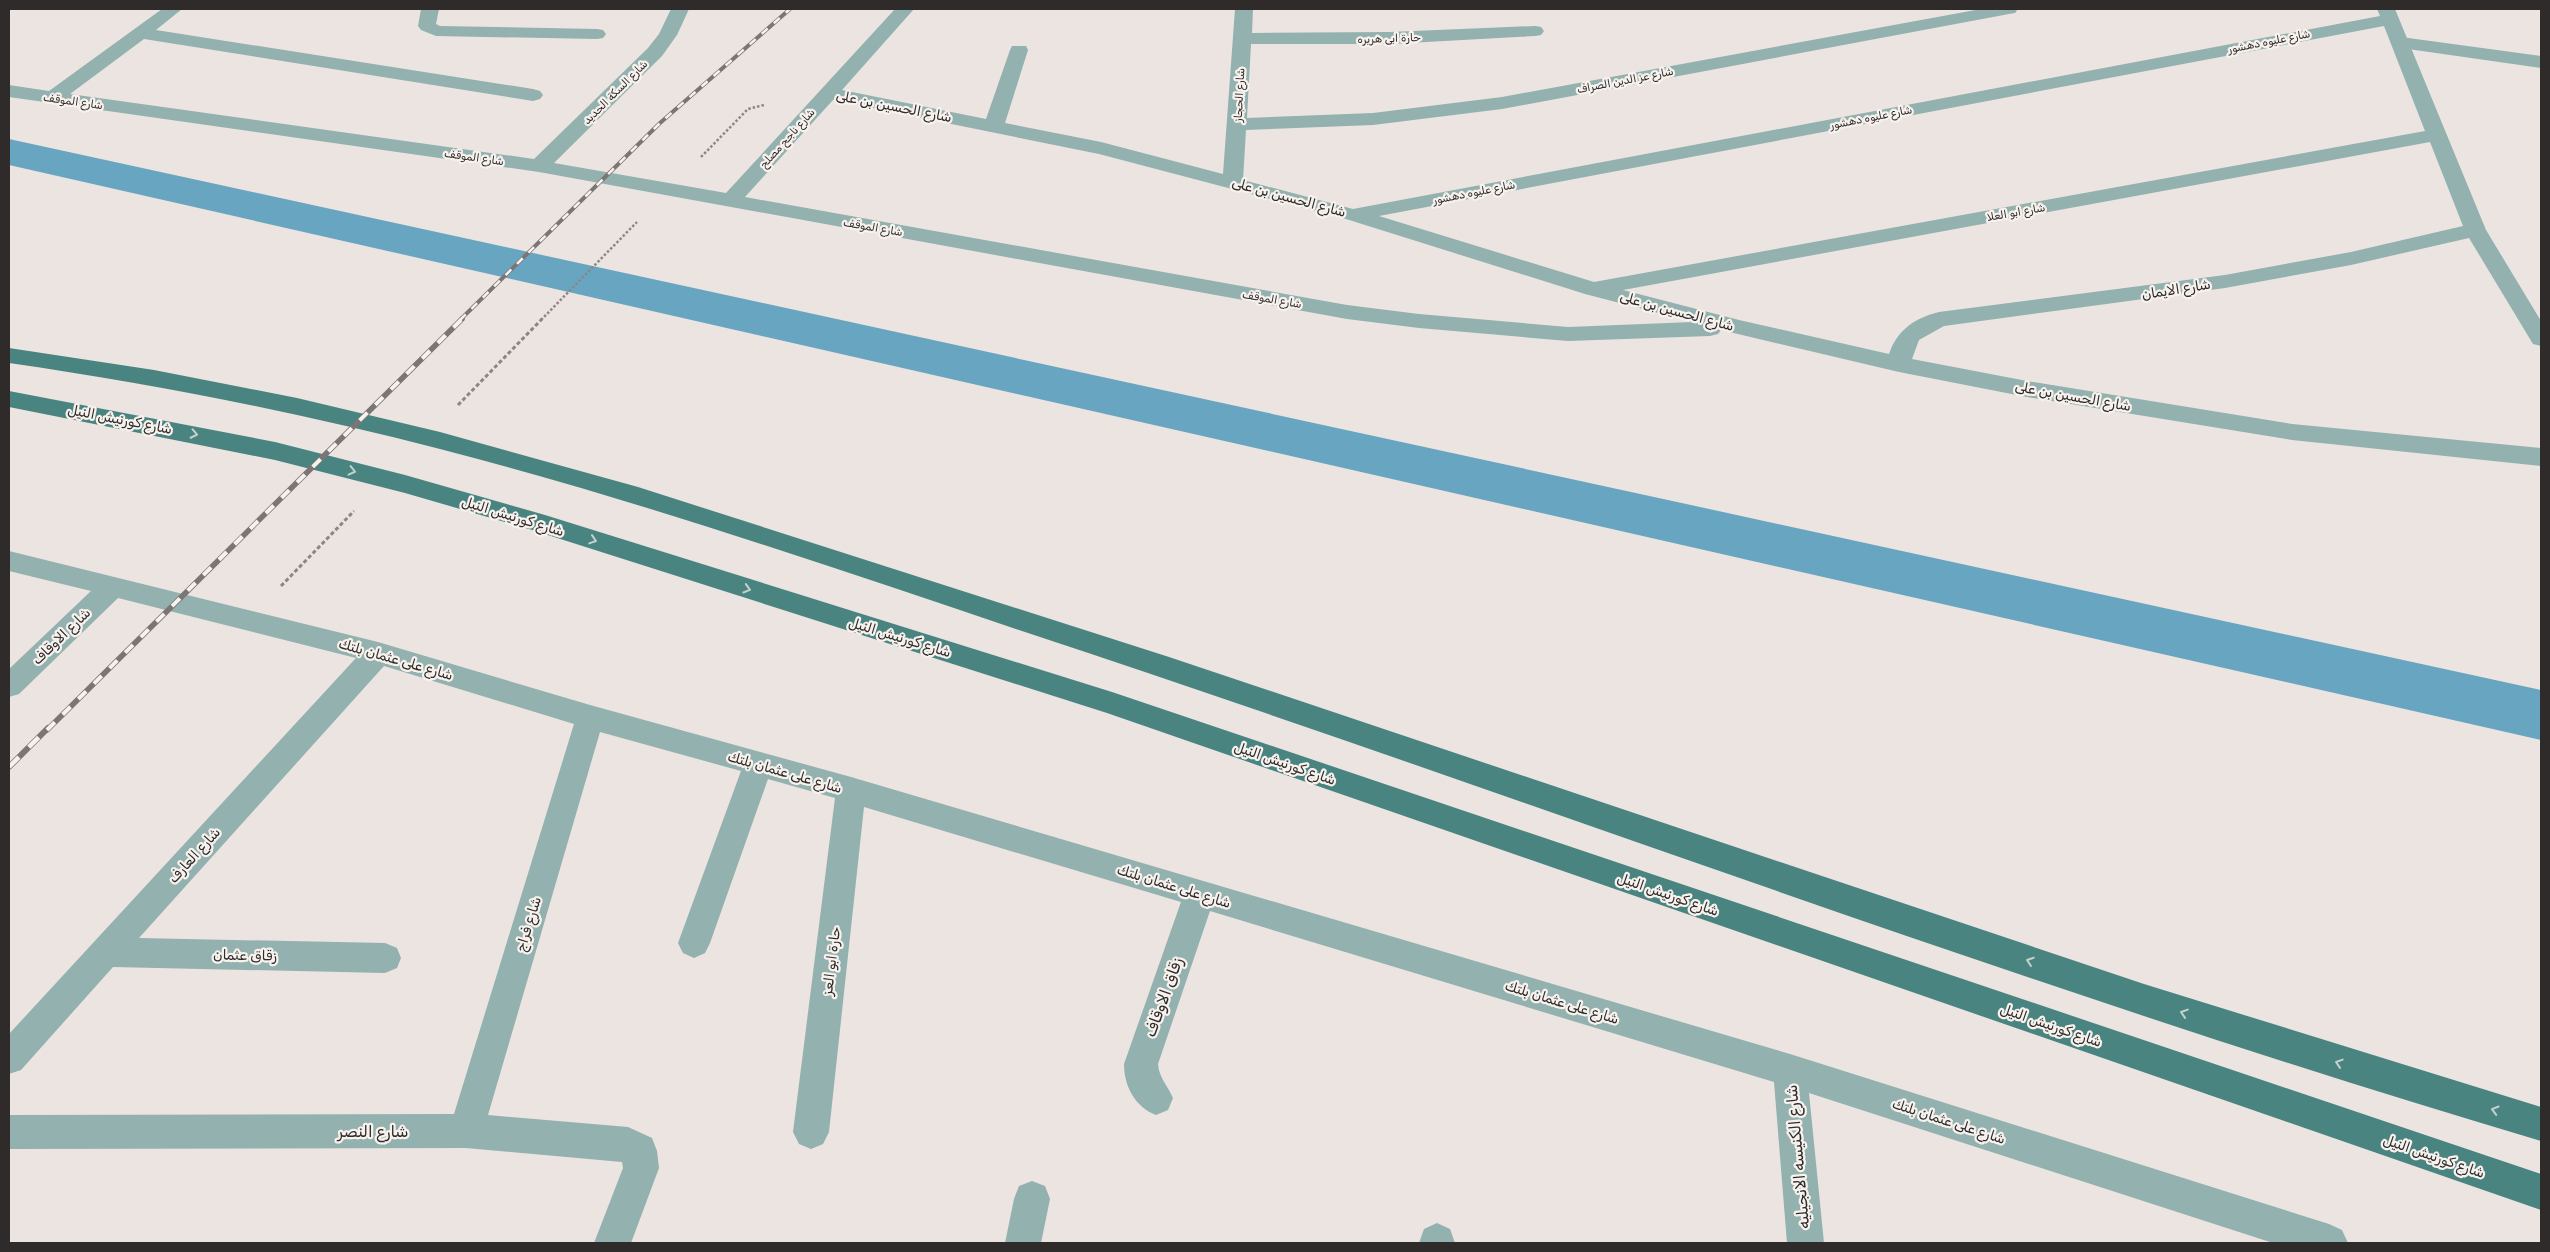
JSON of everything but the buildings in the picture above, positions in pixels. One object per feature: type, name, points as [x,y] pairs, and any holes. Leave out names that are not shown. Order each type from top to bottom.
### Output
[{"type":"main road","points":[[9,355],[150,377],[352,418],[584,480],[1131,655],[2184,1014],[2386,1078],[2541,1124]]},
{"type":"main road","name":"شارع كورنيش النيل","points":[[9,399],[146,424],[275,451],[405,484],[536,522],[1112,703],[2541,1192]]},
{"type":"street","points":[[52,98],[173,9]]},
{"type":"street","points":[[430,9],[427,26],[436,31],[597,34]]},
{"type":"street","name":"شارع السكة الحديد","points":[[540,166],[655,52],[668,35],[680,9]]},
{"type":"street","name":"شارع ناجح مصلح","points":[[730,201],[905,9]]},
{"type":"street","name":"شارع الحجاز","points":[[1233,181],[1244,9]]},
{"type":"street","name":"شارع عز الدين الصراف","points":[[1238,124],[1373,119],[1502,103],[2009,9]]},
{"type":"street","points":[[2388,14],[2475,230],[2498,271],[2541,339]]},
{"type":"street","name":"شارع عليوه دهشور","points":[[1353,215],[2388,14]]},
{"type":"street","name":"حارة ابى هريره","points":[[1242,39],[1390,38],[1535,31]]},
{"type":"street","points":[[140,33],[532,95]]},
{"type":"street","points":[[2401,43],[2541,62]]},
{"type":"street","points":[[994,125],[1019,50]]},
{"type":"street","name":"شارع الموقف","points":[[9,91],[540,166],[1277,301],[1410,320],[1568,334],[1739,327]]},
{"type":"street","name":"شارع الحسين بن على","points":[[828,93],[1101,148],[1233,181],[1353,215],[1593,288],[1739,327],[1899,364],[2027,388],[2292,432],[2541,457]]},
{"type":"street","name":"شارع ابو العلا","points":[[1593,288],[2438,135]]},
{"type":"street","name":"شارع الايمان","points":[[1899,364],[1901,349],[1908,337],[1921,326],[1938,319],[2142,294],[2232,280],[2390,250],[2475,230]]},
{"type":"street","name":"شارع على عثمان بلتك","points":[[9,561],[378,652],[590,717],[851,790],[1790,1070],[2329,1243]]},
{"type":"street","name":"شارع الاوقاف","points":[[9,686],[20,666],[113,587]]},
{"type":"street","name":"شارع العارف","points":[[9,1058],[378,652]]},
{"type":"street","name":"شارع فراج","points":[[466,1131],[590,717]]},
{"type":"street","points":[[694,943],[758,764]]},
{"type":"street","name":"حارة ابو العز","points":[[811,1132],[851,790]]},
{"type":"street","name":"زقاق الاوقاف","points":[[1156,1098],[1146,1088],[1141,1076],[1141,1064],[1200,894]]},
{"type":"street","name":"زقاق عثمان","points":[[105,952],[385,958]]},
{"type":"street","name":"شارع الكنيسه الانجيليه","points":[[1790,1070],[1805,1243]]},
{"type":"street","name":"شارع النصر","points":[[9,1132],[466,1131],[628,1145],[639,1151],[640,1168],[612,1243]]},
{"type":"street","points":[[1022,1243],[1032,1199]]},
{"type":"path","points":[[699,158],[748,109]]},
{"type":"path","points":[[457,406],[644,215]]},
{"type":"path","points":[[278,589],[361,504]]},
{"type":"waterway","points":[[9,152],[2541,715]]},
{"type":"railway","points":[[460,320],[660,123],[790,9]]},
{"type":"railway","points":[[47,730],[462,319]]},
{"type":"railway","points":[[9,767],[48,728]]}]
